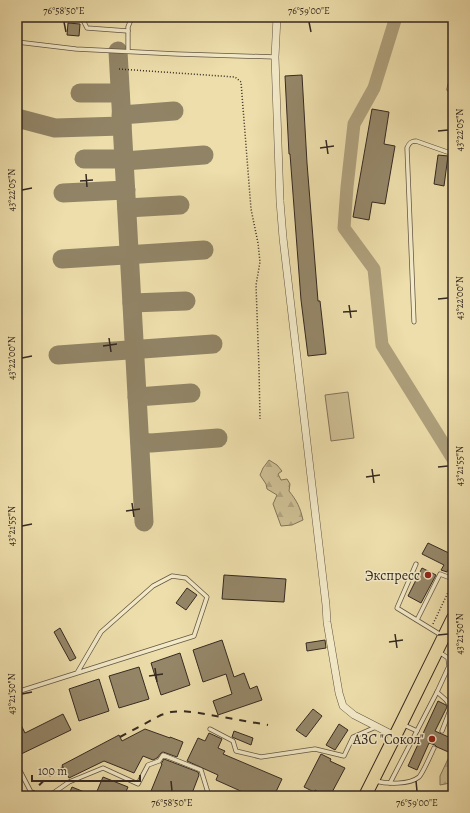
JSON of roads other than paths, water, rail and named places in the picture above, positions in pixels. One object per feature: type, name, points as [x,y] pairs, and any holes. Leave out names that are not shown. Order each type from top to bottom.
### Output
[{"type":"main road","points":[[365,796],[444,637],[452,624]]},
{"type":"street","points":[[276,17],[275,57],[282,238],[327,622],[339,693],[343,706],[354,715],[395,736]]},
{"type":"lane","points":[[65,17],[82,18],[88,28],[128,31]]},
{"type":"lane","points":[[128,51],[128,27],[132,17]]},
{"type":"lane","points":[[17,42],[76,49],[275,57]]},
{"type":"lane","points":[[453,73],[449,89],[453,90]]},
{"type":"lane","points":[[414,322],[407,148],[409,144],[416,141],[453,154]]},
{"type":"lane","points":[[416,564],[397,608],[444,637]]},
{"type":"lane","points":[[417,620],[440,574],[453,579]]},
{"type":"lane","points":[[17,692],[194,636],[207,597],[186,578],[172,576],[153,586],[101,632],[77,673]]},
{"type":"lane","points":[[390,783],[449,666],[448,658],[437,651]]},
{"type":"lane","points":[[437,692],[451,706],[450,713],[442,731]]},
{"type":"lane","points":[[401,724],[417,731]]},
{"type":"lane","points":[[210,729],[233,741],[236,751],[261,757],[315,749],[344,756],[353,737],[377,727]]},
{"type":"lane","points":[[372,780],[382,783],[409,782],[420,776],[434,748]]},
{"type":"lane","points":[[49,796],[69,782],[103,768],[138,784],[148,766],[159,761],[163,755],[202,770],[210,796]]},
{"type":"lane","points":[[17,765],[33,796]]},
{"type":"waterway","points":[[396,17],[374,88],[354,124],[344,228],[374,269],[382,345],[453,459]]},
{"type":"railway","points":[[120,737],[161,715],[182,711],[268,725]]},
{"type":"railway","points":[[30,796],[37,787],[53,773],[63,767]]},
{"type":"place","name":"Экспресс","points":[[428,575]]},
{"type":"place","name":"АЗС \"Сокол\"","points":[[432,739]]}]
